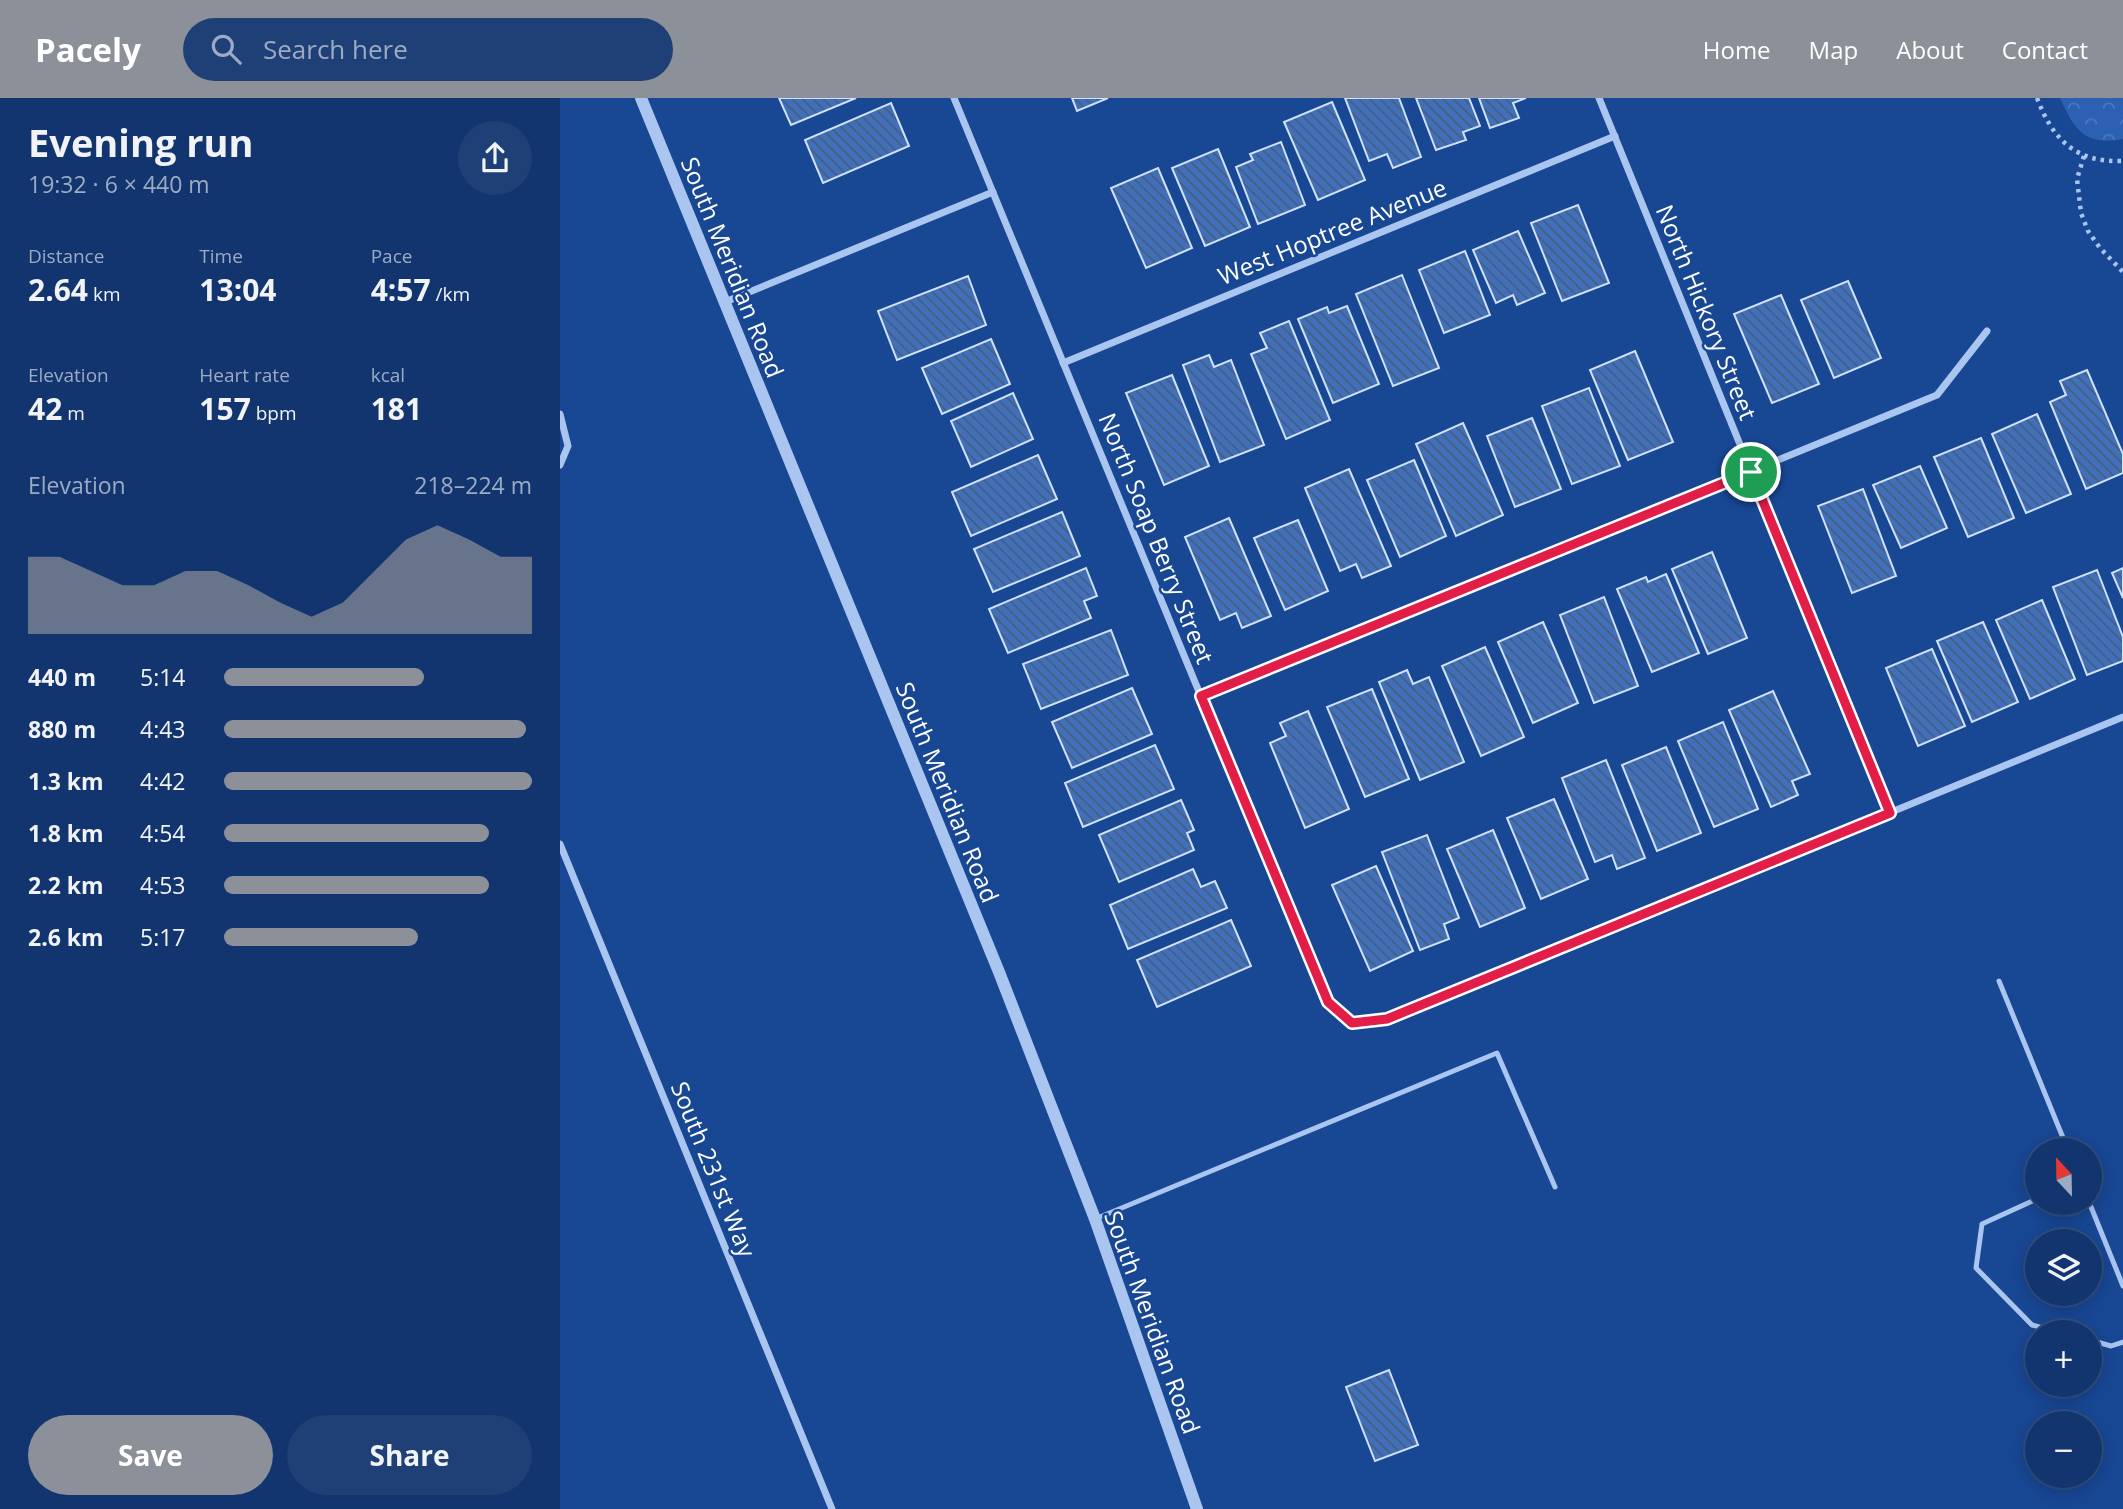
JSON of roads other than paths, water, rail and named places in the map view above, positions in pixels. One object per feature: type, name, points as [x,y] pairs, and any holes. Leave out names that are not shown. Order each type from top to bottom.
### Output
[{"type":"street","name":"South Meridian Road","points":[[641,98],[999,972],[1095,1219],[1197,1509]]},
{"type":"street","name":"North Soap Berry Street","points":[[954,98],[1328,1002],[1352,1023],[1387,1019],[1890,813]]},
{"type":"street","name":"North Hickory Street","points":[[1600,98],[1890,813]]},
{"type":"street","name":"West Hoptree Avenue","points":[[1063,363],[1615,136]]},
{"type":"street","points":[[725,302],[993,192]]},
{"type":"street","points":[[1201,696],[1937,395],[1987,331]]},
{"type":"street","points":[[560,414],[568,446],[560,465]]},
{"type":"street","points":[[1890,813],[2123,717]]},
{"type":"street","name":"South 231st Way","points":[[560,844],[832,1509]]},
{"type":"lane","points":[[1999,982],[2063,1138]]},
{"type":"lane","points":[[1095,1219],[1497,1053],[1555,1187]]},
{"type":"lane","points":[[2025,1204],[1982,1224],[1976,1268],[2027,1320]]},
{"type":"lane","points":[[2094,1215],[2123,1286]]},
{"type":"lane","points":[[2102,1343],[2111,1346],[2123,1342]]}]
